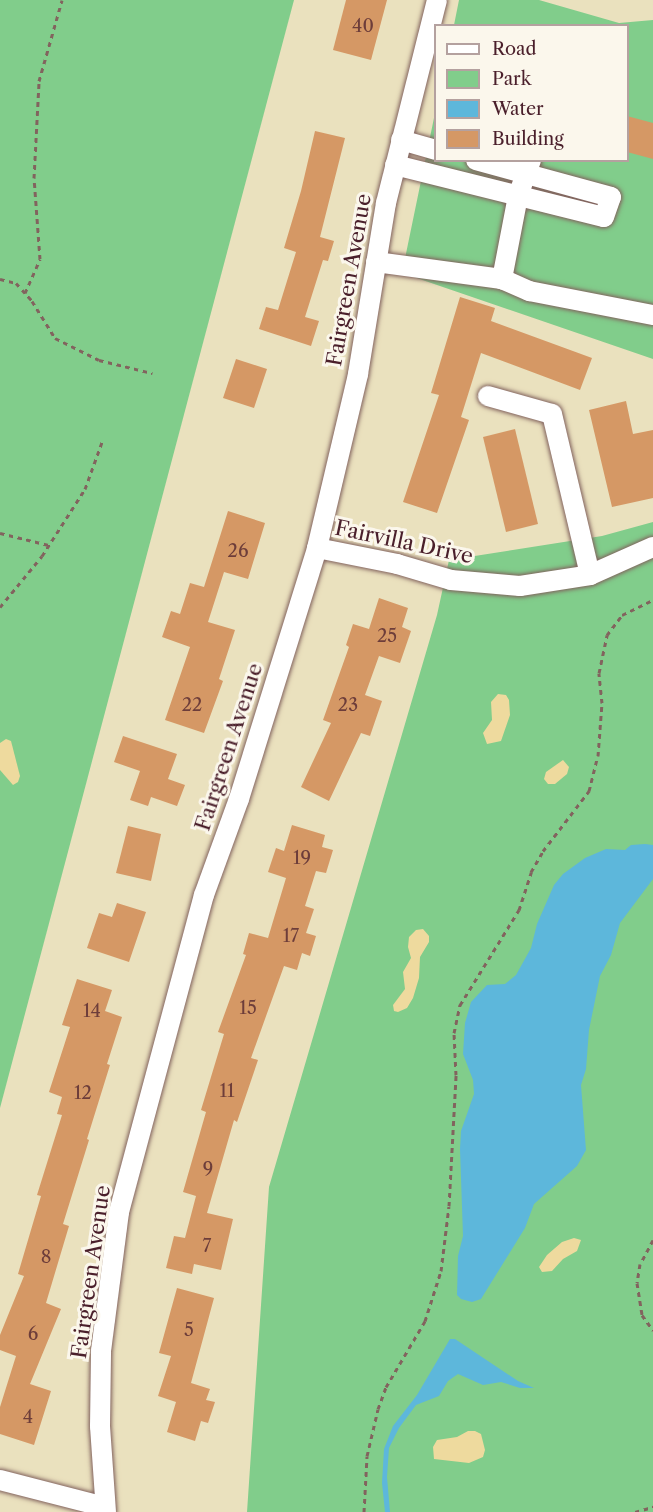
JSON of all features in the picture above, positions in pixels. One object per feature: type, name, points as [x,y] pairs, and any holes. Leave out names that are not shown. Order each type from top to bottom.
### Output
[{"type":"street","name":"Fairgreen Avenue","points":[[105,1509],[100,1426],[101,1351],[119,1212],[204,895],[239,799],[317,548],[358,374],[395,165],[437,0]]},
{"type":"street","points":[[401,140],[434,150]]},
{"type":"street","points":[[395,165],[604,217],[611,197],[528,167],[491,162]]},
{"type":"street","points":[[502,279],[518,196],[528,167]]},
{"type":"street","points":[[376,262],[502,279],[529,291],[653,315]]},
{"type":"street","points":[[488,396],[552,414],[590,575]]},
{"type":"street","name":"Fairvilla Drive","points":[[317,548],[397,564],[452,580],[520,586],[590,575],[653,547]]},
{"type":"street","points":[[0,1480],[105,1509]]},
{"type":"path","points":[[25,293],[40,259],[34,178],[39,81],[62,0]]},
{"type":"path","points":[[0,279],[16,283],[55,338],[99,360],[152,373]]},
{"type":"path","points":[[0,607],[49,545],[85,489],[102,442]]},
{"type":"path","points":[[0,533],[49,545]]},
{"type":"path","points":[[364,1512],[367,1456],[378,1409],[387,1387],[425,1321],[441,1270],[448,1229],[456,1075],[454,1033],[460,1005],[519,910],[531,872],[589,791],[598,756],[602,703],[599,673],[607,635],[622,615],[653,600]]},
{"type":"path","points":[[653,1240],[640,1264],[637,1283],[642,1315],[653,1330]]},
{"type":"path","points":[[635,1512],[653,1507]]},
{"type":"green space","points":[[0,0],[294,0],[0,1108]]},
{"type":"green space","points":[[459,0],[539,0],[619,23],[653,20],[653,359],[402,273],[434,118],[434,162],[629,162],[629,24],[454,24]]},
{"type":"green space","points":[[653,522],[653,1512],[247,1512],[269,1187],[437,615],[449,560],[602,536]]},
{"type":"sand","points":[[498,694],[506,695],[509,700],[510,715],[501,741],[487,744],[483,733],[492,720],[491,702]]},
{"type":"sand","points":[[6,739],[11,741],[20,776],[18,782],[13,785],[0,770],[0,743]]},
{"type":"sand","points":[[563,760],[569,767],[567,774],[555,784],[548,784],[544,779],[546,772]]},
{"type":"sand","points":[[423,929],[429,936],[429,942],[420,957],[419,978],[413,998],[407,1008],[398,1012],[394,1011],[393,1005],[405,989],[403,972],[411,958],[408,947],[409,937],[416,930]]},
{"type":"sand","points":[[574,1238],[581,1240],[577,1251],[563,1259],[552,1271],[542,1272],[539,1267],[547,1255],[562,1242]]},
{"type":"sand","points":[[468,1431],[481,1434],[485,1450],[483,1457],[469,1463],[434,1459],[433,1447],[437,1440],[457,1437]]},
{"type":"water","points":[[631,845],[653,845],[653,879],[620,923],[611,955],[600,976],[589,1030],[586,1069],[581,1085],[586,1150],[577,1166],[534,1204],[525,1228],[481,1299],[472,1302],[461,1299],[457,1295],[458,1256],[463,1236],[461,1131],[474,1094],[473,1080],[463,1054],[465,1023],[471,1002],[487,985],[505,984],[516,975],[531,948],[537,924],[554,885],[563,874],[585,858],[606,849],[625,850]]},
{"type":"water","points":[[450,1339],[455,1339],[518,1381],[534,1388],[520,1388],[501,1382],[483,1385],[458,1374],[448,1381],[439,1396],[416,1405],[399,1428],[389,1448],[387,1477],[390,1512],[385,1512],[382,1483],[384,1449],[393,1426],[417,1395]]},
{"type":"building","points":[[346,0],[387,0],[371,60],[333,50]]},
{"type":"building","points":[[629,117],[653,123],[653,159],[629,153]]},
{"type":"building","points":[[315,131],[345,138],[320,237],[334,241],[328,261],[323,260],[305,317],[319,321],[311,346],[259,329],[266,307],[278,310],[296,252],[284,248],[301,191]]},
{"type":"building","points":[[460,297],[495,308],[491,321],[592,358],[580,390],[481,353],[461,417],[469,420],[437,513],[403,502],[439,395],[431,393]]},
{"type":"building","points":[[236,359],[267,369],[254,408],[223,398]]},
{"type":"building","points":[[626,401],[633,434],[653,430],[653,498],[612,507],[589,410]]},
{"type":"building","points":[[515,429],[538,524],[506,532],[483,437]]},
{"type":"building","points":[[228,511],[265,523],[248,579],[224,572],[208,622],[235,630],[219,679],[223,681],[204,733],[165,720],[190,647],[162,637],[171,611],[180,614],[190,583],[204,587]]},
{"type":"building","points":[[379,598],[408,608],[402,627],[411,631],[400,663],[379,656],[365,695],[382,701],[370,736],[361,733],[329,801],[301,787],[331,723],[323,720],[349,647],[346,645],[353,624],[369,629]]},
{"type":"building","points":[[123,736],[177,754],[168,779],[185,785],[177,806],[151,797],[148,806],[130,800],[140,771],[114,762]]},
{"type":"building","points":[[292,825],[325,835],[322,847],[333,850],[326,873],[316,871],[305,906],[314,909],[306,933],[316,936],[310,956],[302,953],[297,970],[284,966],[251,1058],[258,1060],[237,1122],[234,1120],[207,1213],[233,1219],[221,1270],[194,1264],[192,1274],[166,1268],[174,1236],[185,1238],[196,1196],[183,1192],[206,1112],[201,1110],[224,1034],[218,1032],[246,955],[243,954],[249,933],[268,938],[286,878],[268,872],[276,848],[284,851]]},
{"type":"building","points":[[128,826],[161,834],[151,881],[116,873]]},
{"type":"building","points":[[117,903],[146,912],[129,962],[87,948],[99,913],[112,917]]},
{"type":"building","points":[[77,979],[112,990],[105,1011],[122,1017],[107,1064],[110,1065],[87,1139],[89,1140],[63,1224],[69,1226],[46,1303],[61,1309],[30,1384],[51,1391],[34,1445],[0,1434],[0,1407],[16,1356],[0,1350],[0,1335],[24,1276],[18,1274],[41,1196],[37,1195],[62,1115],[57,1114],[62,1097],[49,1092],[70,1027],[62,1025]]},
{"type":"building","points":[[177,1288],[214,1298],[191,1383],[210,1389],[206,1400],[215,1402],[208,1423],[201,1421],[195,1441],[167,1432],[176,1402],[158,1396],[171,1356],[159,1353]]}]
